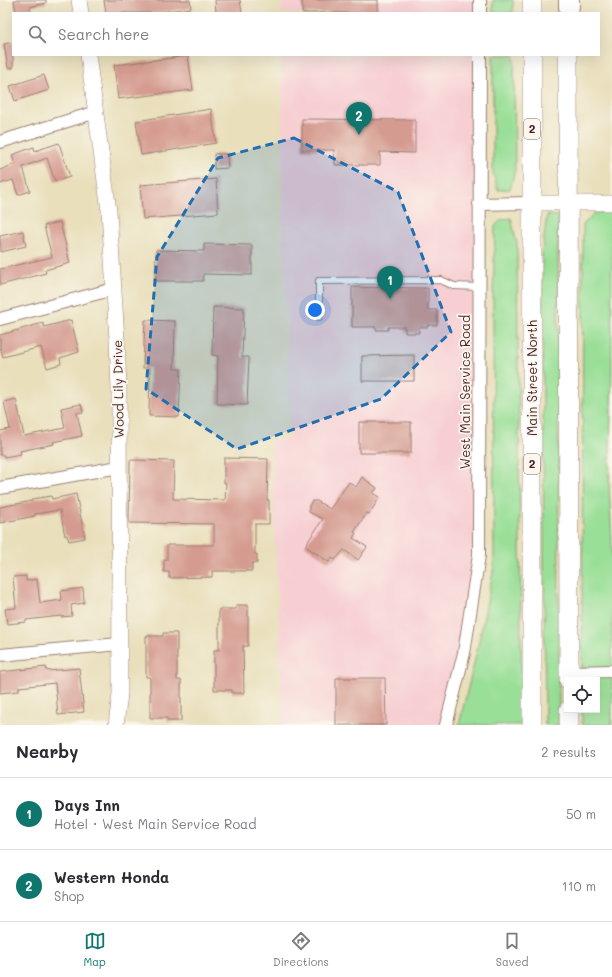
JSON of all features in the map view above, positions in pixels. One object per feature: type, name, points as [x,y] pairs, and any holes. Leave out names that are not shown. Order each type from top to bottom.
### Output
[{"type":"main road","points":[[532,0],[532,12]]},
{"type":"main road","name":"Main Street North","points":[[532,56],[532,725]]},
{"type":"main road","points":[[568,56],[569,676]]},
{"type":"main road","points":[[569,713],[569,725]]},
{"type":"street","points":[[79,0],[81,12]]},
{"type":"street","points":[[480,0],[480,12]]},
{"type":"street","name":"Wood Lily Drive","points":[[88,56],[109,212],[119,389],[119,706],[116,725]]},
{"type":"street","name":"West Main Service Road","points":[[446,725],[464,653],[479,555],[480,56]]},
{"type":"street","points":[[0,142],[96,112]]},
{"type":"street","points":[[479,204],[612,203]]},
{"type":"street","points":[[0,319],[114,289]]},
{"type":"street","points":[[0,488],[119,467]]},
{"type":"street","points":[[0,655],[119,644]]},
{"type":"street","points":[[569,676],[612,671]]},
{"type":"lane","points":[[319,317],[319,281],[440,280],[454,286],[479,287]]},
{"type":"highlighted area","points":[[294,138],[398,192],[451,332],[381,399],[237,449],[146,389],[157,257],[218,158]]},
{"type":"shaded area","points":[[282,0],[480,0],[480,12],[282,12]]},
{"type":"shaded area","points":[[282,56],[480,56],[479,555],[446,725],[283,725],[271,441],[291,438],[283,226]]},
{"type":"green space","points":[[493,0],[513,0],[513,12],[493,12]]},
{"type":"green space","points":[[493,56],[514,56],[515,170],[510,189],[498,190],[493,173]]},
{"type":"green space","points":[[595,212],[612,212],[612,373],[609,486],[612,538],[612,725],[582,725],[582,713],[600,713],[600,677],[582,677],[583,225]]},
{"type":"green space","points":[[547,215],[558,216],[559,725],[545,725],[542,254]]},
{"type":"green space","points":[[511,218],[517,244],[522,725],[459,725],[477,651],[494,567],[493,300],[495,226],[501,220]]},
{"type":"building","points":[[14,0],[46,0],[46,3],[30,7],[30,12],[16,12]]},
{"type":"building","points":[[104,0],[190,0],[191,8],[161,12],[106,12]]},
{"type":"building","points":[[215,0],[240,0],[242,12],[216,12]]},
{"type":"building","points":[[302,0],[378,0],[378,12],[302,12]]},
{"type":"building","points":[[12,42],[13,68],[8,68],[4,44]]},
{"type":"building","points":[[188,56],[193,90],[118,99],[114,65]]},
{"type":"building","points":[[44,75],[49,90],[15,101],[10,86]]},
{"type":"building","points":[[211,109],[216,143],[141,155],[136,121]]},
{"type":"building","points":[[302,119],[415,120],[415,153],[380,152],[380,165],[335,165],[334,150],[302,150]]},
{"type":"building","points":[[59,143],[70,177],[55,181],[47,158],[23,167],[30,191],[18,195],[13,180],[0,184],[0,170],[15,164],[12,155],[34,147],[35,151]]},
{"type":"building","points":[[214,154],[227,154],[228,168],[214,169]]},
{"type":"building","points":[[216,179],[218,213],[143,219],[140,185]]},
{"type":"building","points":[[60,222],[70,263],[45,270],[46,273],[0,285],[0,269],[52,257],[44,226]]},
{"type":"building","points":[[23,231],[26,246],[1,252],[0,236]]},
{"type":"building","points":[[204,244],[252,245],[252,275],[203,274],[203,281],[155,281],[156,250],[204,251]]},
{"type":"building","points":[[352,287],[428,288],[428,310],[437,310],[437,325],[419,327],[419,333],[405,333],[405,327],[388,327],[388,330],[376,330],[376,327],[352,327]]},
{"type":"building","points":[[213,307],[244,308],[242,357],[249,357],[247,405],[217,404],[218,356],[212,355]]},
{"type":"building","points":[[71,320],[79,352],[60,358],[61,364],[47,368],[41,347],[3,357],[0,347],[0,335],[43,323],[44,327]]},
{"type":"building","points":[[145,320],[175,321],[174,369],[181,369],[179,417],[149,416],[150,368],[143,368]]},
{"type":"building","points":[[414,355],[414,381],[362,381],[362,356]]},
{"type":"building","points":[[16,399],[24,436],[65,428],[61,408],[81,404],[83,412],[77,413],[82,436],[20,451],[21,454],[4,457],[4,455],[0,455],[0,431],[10,429],[4,402]]},
{"type":"building","points":[[359,422],[411,422],[411,453],[359,453]]},
{"type":"building","points":[[224,458],[268,459],[267,500],[269,500],[269,524],[255,524],[255,554],[257,554],[257,563],[252,563],[252,571],[212,571],[212,577],[169,578],[169,572],[164,572],[164,560],[167,560],[167,545],[214,545],[214,524],[129,523],[130,460],[174,461],[173,499],[225,500],[226,483],[224,483]]},
{"type":"building","points":[[362,477],[377,488],[373,493],[380,497],[369,514],[367,513],[354,532],[356,533],[353,538],[367,547],[358,560],[344,550],[335,560],[332,558],[329,562],[305,546],[323,519],[309,512],[309,506],[312,501],[317,501],[330,509],[349,482],[356,487]]},
{"type":"building","points":[[76,494],[85,538],[69,541],[67,535],[65,536],[60,510],[35,514],[35,516],[0,523],[0,507],[32,501],[32,499],[51,496],[52,499]]},
{"type":"building","points":[[26,576],[26,581],[37,579],[40,603],[62,600],[61,591],[83,588],[84,603],[71,605],[72,616],[26,620],[26,622],[7,624],[5,609],[16,608],[13,577]]},
{"type":"building","points":[[236,605],[248,605],[248,646],[243,646],[244,693],[232,693],[232,690],[214,690],[214,650],[219,650],[219,609],[236,609]]},
{"type":"building","points":[[163,633],[177,633],[177,680],[181,680],[181,721],[167,721],[167,718],[150,718],[150,677],[146,677],[146,636],[163,636]]},
{"type":"building","points":[[46,667],[47,671],[79,668],[84,712],[58,715],[55,683],[19,687],[19,691],[0,693],[0,672]]},
{"type":"building","points":[[336,678],[385,678],[386,725],[336,725]]},
{"type":"place","name":"Western Honda","points":[[359,135]]},
{"type":"place","name":"Days Inn","points":[[390,299]]}]
